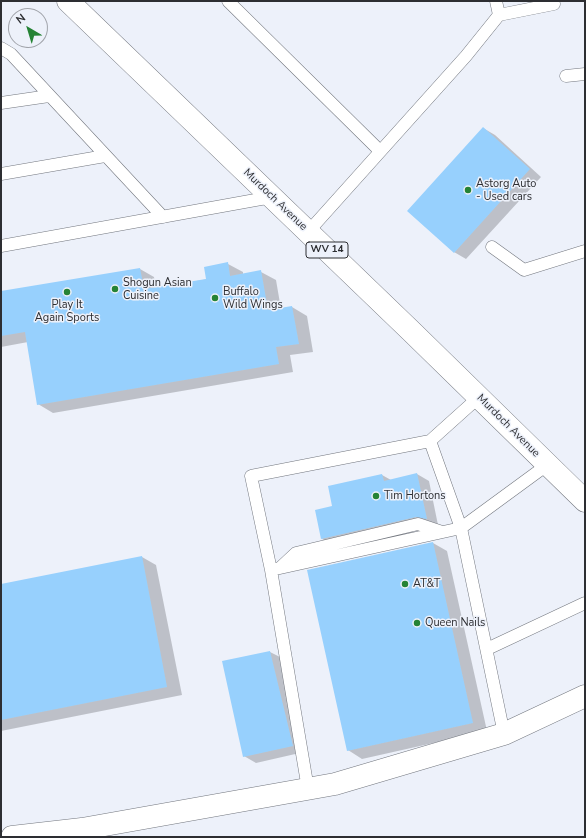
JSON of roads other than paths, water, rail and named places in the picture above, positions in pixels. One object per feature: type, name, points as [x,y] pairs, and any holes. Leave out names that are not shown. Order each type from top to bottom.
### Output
[{"type":"main road","name":"Murdoch Avenue","points":[[68,1],[585,501]]},
{"type":"main road","points":[[12,837],[82,829],[335,784],[504,734],[585,696]]},
{"type":"lane","points":[[228,1],[380,152]]},
{"type":"lane","points":[[496,1],[499,15]]},
{"type":"lane","points":[[308,232],[466,56],[499,15],[554,4]]},
{"type":"lane","points":[[1,48],[11,54],[162,217]]},
{"type":"lane","points":[[566,76],[585,74]]},
{"type":"lane","points":[[1,103],[49,96]]},
{"type":"lane","points":[[1,174],[105,156]]},
{"type":"lane","points":[[1,246],[272,198]]},
{"type":"lane","points":[[492,247],[524,270],[585,251]]},
{"type":"lane","points":[[308,789],[276,568],[251,476],[430,441],[479,397]]},
{"type":"lane","points":[[430,441],[461,528],[504,734]]},
{"type":"lane","points":[[276,568],[461,528],[547,465]]},
{"type":"lane","points":[[487,649],[585,602]]},
{"type":"place","name":"Astorg Auto - Used cars","points":[[468,190]]},
{"type":"place","name":"Shogun Asian Cuisine","points":[[115,289]]},
{"type":"place","name":"Play It Again Sports","points":[[67,292]]},
{"type":"place","name":"Buffalo Wild Wings","points":[[215,298]]},
{"type":"place","name":"Tim Hortons","points":[[376,496]]},
{"type":"place","name":"AT&T","points":[[405,584]]},
{"type":"place","name":"Queen Nails","points":[[417,623]]}]
